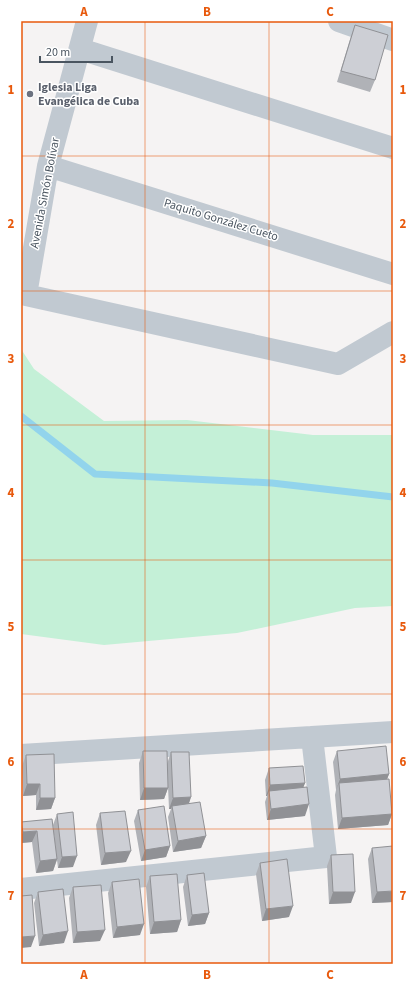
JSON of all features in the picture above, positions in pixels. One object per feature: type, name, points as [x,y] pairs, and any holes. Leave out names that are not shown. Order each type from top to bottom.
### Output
[{"type":"street","name":"Avenida Simón Bolívar","points":[[87,21],[48,166],[26,296],[338,364],[393,332]]},
{"type":"street","points":[[338,21],[392,37]]},
{"type":"street","points":[[80,49],[393,148]]},
{"type":"street","name":"Paquito González Cueto","points":[[48,166],[393,274]]},
{"type":"street","points":[[21,756],[393,732]]},
{"type":"street","points":[[21,889],[326,857],[312,737]]},
{"type":"green space","points":[[21,349],[34,369],[104,421],[187,420],[313,435],[393,435],[393,606],[355,608],[237,633],[104,645],[21,634]]},
{"type":"building","points":[[355,25],[388,35],[375,80],[341,71]]},
{"type":"building","points":[[386,746],[389,774],[340,779],[337,751]]},
{"type":"building","points":[[143,751],[167,751],[168,788],[144,788]]},
{"type":"building","points":[[171,752],[189,752],[191,797],[173,798]]},
{"type":"building","points":[[54,754],[55,798],[40,798],[40,784],[27,784],[26,755]]},
{"type":"building","points":[[303,766],[305,783],[270,785],[269,768]]},
{"type":"building","points":[[389,779],[392,814],[342,818],[339,783]]},
{"type":"building","points":[[307,787],[309,804],[271,809],[269,791]]},
{"type":"building","points":[[200,802],[206,836],[178,841],[172,806]]},
{"type":"building","points":[[164,806],[170,846],[145,850],[138,810]]},
{"type":"building","points":[[125,811],[131,851],[105,853],[100,813]]},
{"type":"building","points":[[73,812],[77,856],[62,857],[57,814]]},
{"type":"building","points":[[52,819],[57,859],[40,861],[37,831],[23,832],[21,822]]},
{"type":"building","points":[[393,846],[393,891],[377,892],[372,848]]},
{"type":"building","points":[[353,854],[355,892],[333,892],[331,855]]},
{"type":"building","points":[[287,859],[293,906],[266,909],[260,863]]},
{"type":"building","points":[[204,873],[209,913],[192,915],[187,875]]},
{"type":"building","points":[[177,874],[181,920],[154,922],[150,876]]},
{"type":"building","points":[[139,879],[144,924],[117,927],[112,882]]},
{"type":"building","points":[[101,885],[105,930],[77,932],[73,887]]},
{"type":"building","points":[[63,889],[68,931],[43,935],[38,892]]},
{"type":"building","points":[[32,895],[35,936],[21,937],[21,896]]},
{"type":"waterway","points":[[21,416],[95,474],[272,483],[393,497]]},
{"type":"place","name":"Iglesia Liga Evangélica de Cuba","points":[[30,94]]}]
